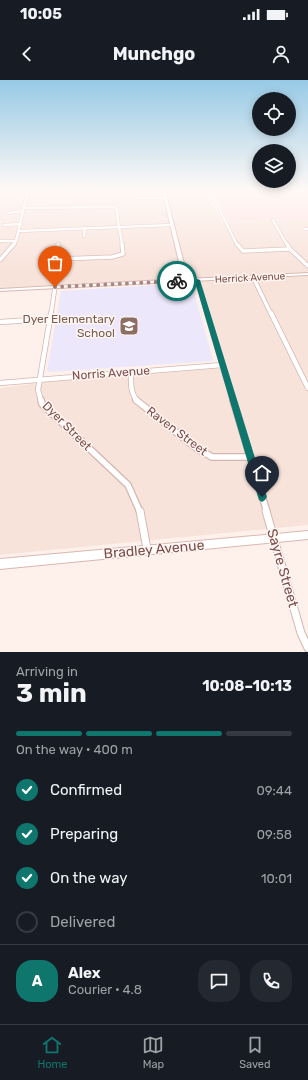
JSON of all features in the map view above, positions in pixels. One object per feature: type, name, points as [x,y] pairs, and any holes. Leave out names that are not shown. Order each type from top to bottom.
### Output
[{"type":"street","points":[[0,260],[12,248],[16,241],[23,217]]},
{"type":"street","points":[[58,244],[59,259],[112,257],[123,254],[120,227],[117,221],[117,217]]},
{"type":"street","points":[[169,217],[186,281]]},
{"type":"street","points":[[223,217],[239,248],[243,251],[290,249]]},
{"type":"street","points":[[273,220],[290,249],[308,266]]},
{"type":"street","points":[[4,225],[21,224]]},
{"type":"street","points":[[19,231],[171,225]]},
{"type":"street","points":[[84,236],[85,228]]},
{"type":"street","points":[[0,241],[16,241]]},
{"type":"street","name":"Herrick Avenue","points":[[0,290],[308,274]]},
{"type":"street","points":[[253,277],[308,388]]},
{"type":"street","name":"Sayre Street","points":[[197,280],[275,537],[301,633],[308,648]]},
{"type":"street","name":"Dyer Street","points":[[55,287],[39,378],[38,390],[42,404],[128,485],[139,508],[147,549]]},
{"type":"street","points":[[0,322],[49,319]]},
{"type":"street","name":"Norris Avenue","points":[[0,383],[39,378],[222,365]]},
{"type":"street","name":"Raven Street","points":[[131,372],[130,383],[134,398],[196,448],[212,457],[250,457]]},
{"type":"street","name":"Bradley Avenue","points":[[0,564],[308,535]]},
{"type":"shaded area","points":[[0,217],[219,217],[223,223],[308,219],[308,272],[0,288]]},
{"type":"shaded area","points":[[226,217],[308,217],[308,219],[229,222]]},
{"type":"shaded area","points":[[308,276],[308,525],[0,555],[0,388],[46,382],[226,368],[200,282]]},
{"type":"shaded area","name":"Dyer Elementary School","points":[[189,283],[192,285],[213,360],[212,361],[47,371],[61,291]]},
{"type":"way so far","points":[[55,287],[177,281]]},
{"type":"place","name":"Dyer Elementary School","points":[[129,326]]},
{"type":"route","points":[[177,281],[197,280],[262,497]]}]
